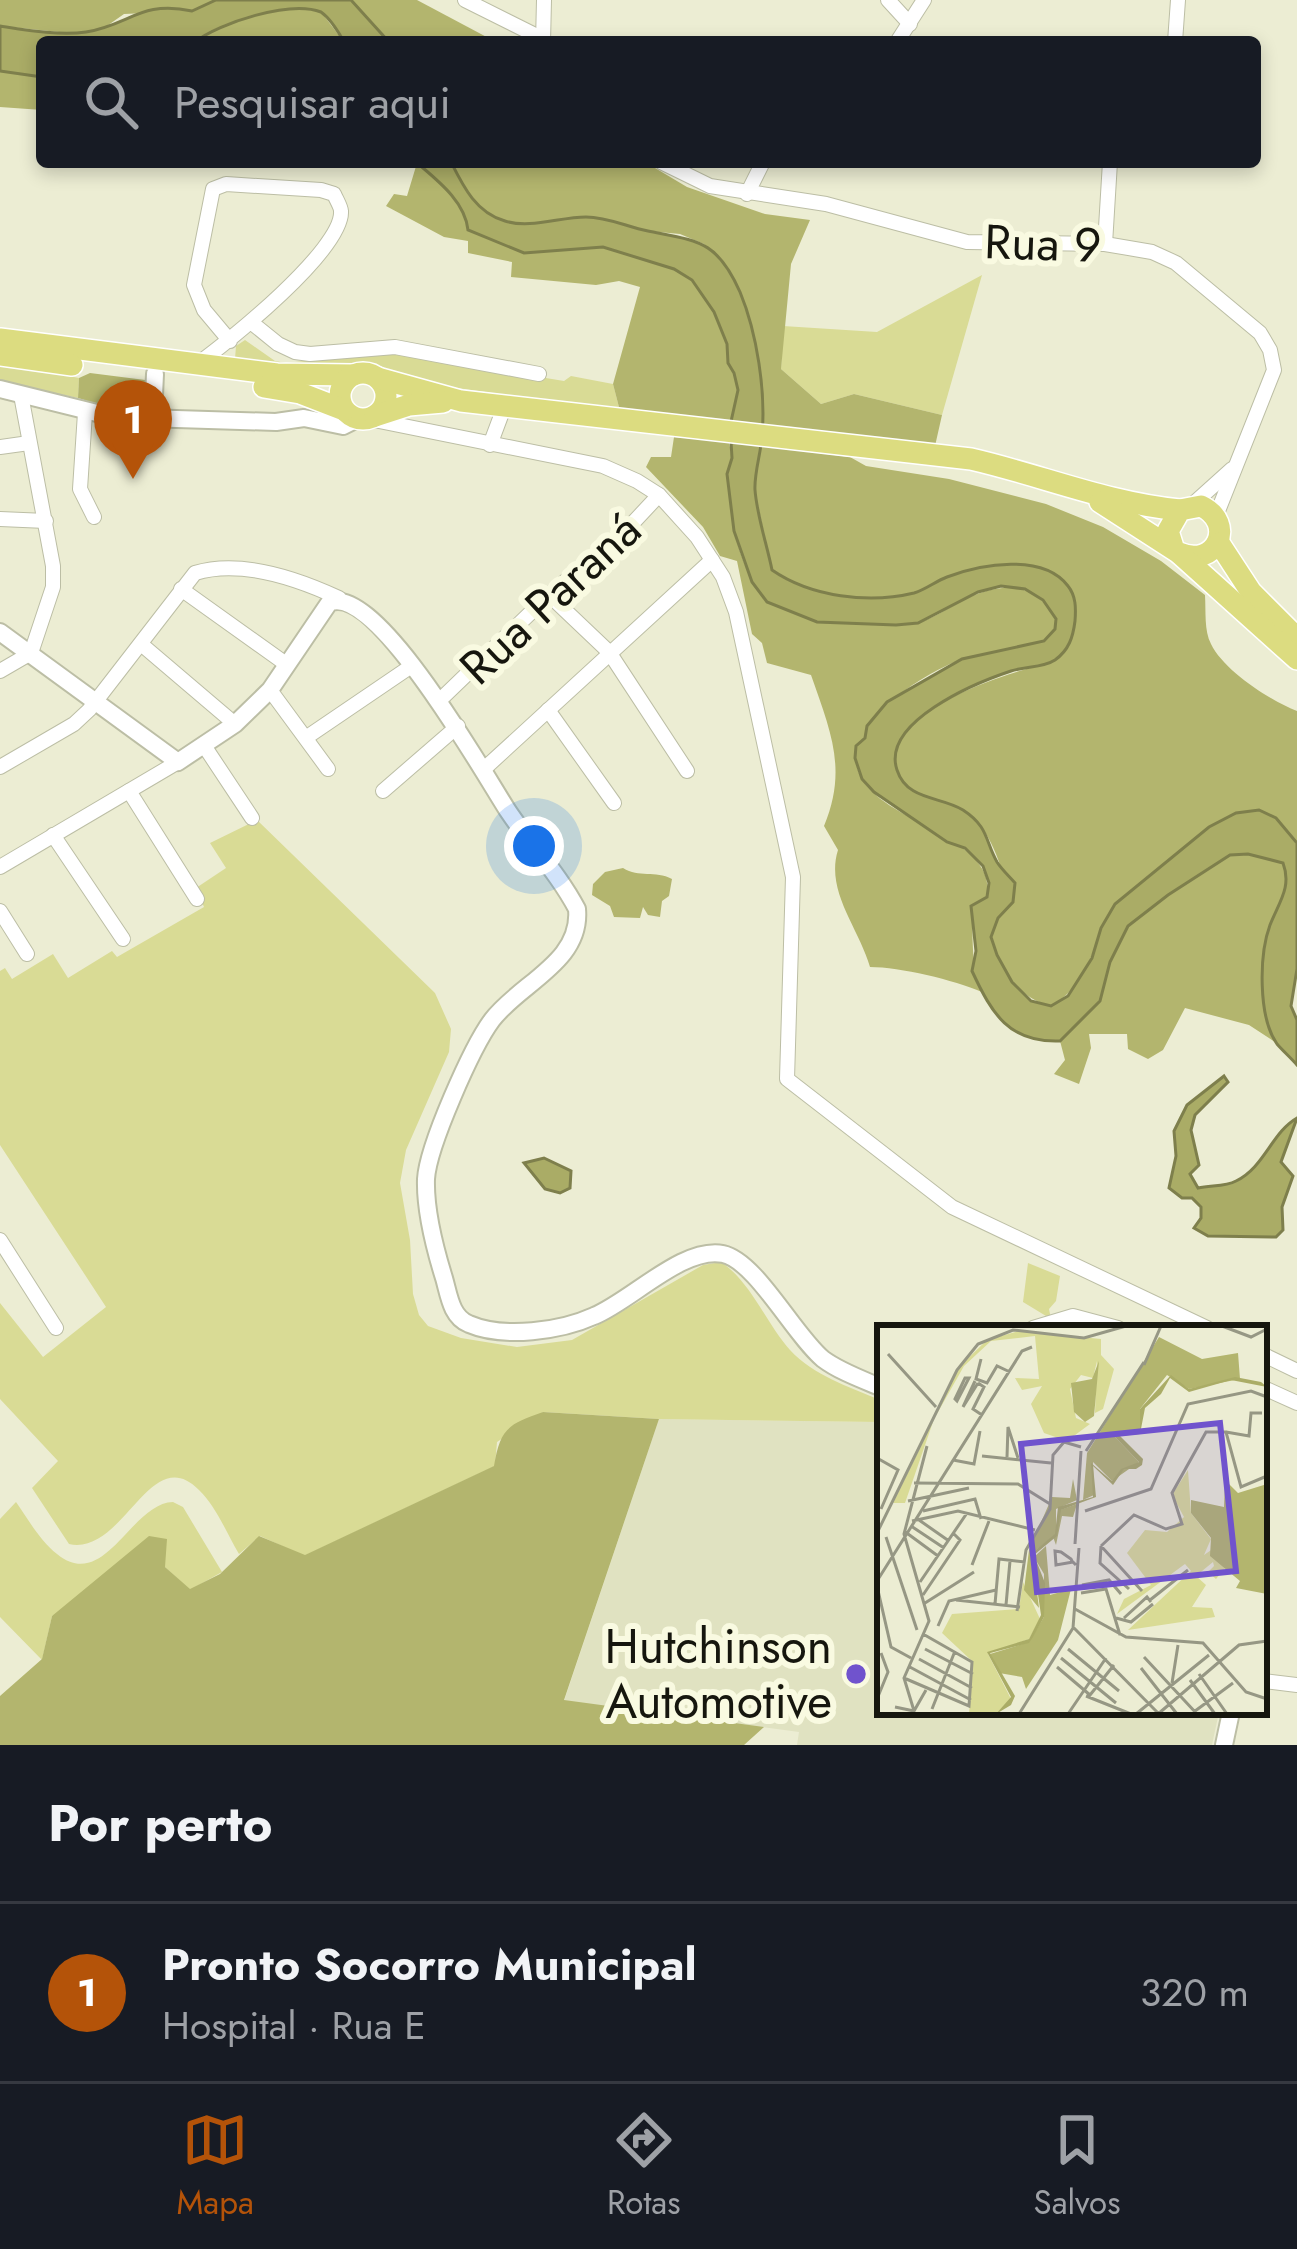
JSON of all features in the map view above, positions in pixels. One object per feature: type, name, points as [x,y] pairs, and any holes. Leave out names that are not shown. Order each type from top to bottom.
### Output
[{"type":"main road","points":[[0,340],[308,377],[366,373],[461,400],[970,459],[1029,472],[1086,493],[1176,550],[1297,659]]},
{"type":"main road","points":[[0,355],[155,378],[282,389],[361,416],[461,400]]},
{"type":"main road","points":[[353,375],[340,394],[361,416]]},
{"type":"main road","points":[[361,416],[386,398],[378,378]]},
{"type":"main road","points":[[1086,493],[1209,509],[1221,529],[1219,543],[1251,592],[1297,638]]},
{"type":"main road","points":[[1176,550],[1168,531],[1186,507]]},
{"type":"main road","points":[[1176,550],[1201,557],[1219,543]]},
{"type":"street","points":[[465,0],[535,36]]},
{"type":"street","points":[[543,36],[544,0]]},
{"type":"street","points":[[888,0],[910,24]]},
{"type":"street","points":[[901,36],[924,0]]},
{"type":"street","points":[[1175,36],[1178,0]]},
{"type":"street","name":"Rua 9","points":[[674,168],[710,186],[826,204],[967,242],[1105,244],[1152,252],[1176,263],[1260,333],[1274,370],[1216,516]]},
{"type":"street","points":[[747,194],[760,168]]},
{"type":"street","points":[[1105,244],[1110,168]]},
{"type":"street","points":[[196,364],[230,340],[252,323],[322,250],[339,227],[342,209],[334,194],[226,184],[212,189],[194,285],[204,310],[230,340]]},
{"type":"street","points":[[252,323],[295,352],[395,347],[538,374]]},
{"type":"street","points":[[153,418],[155,378]]},
{"type":"street","points":[[155,378],[176,418]]},
{"type":"street","points":[[0,389],[85,413],[276,422],[304,418],[333,426],[350,424],[361,416],[603,466],[658,495],[687,524],[712,560],[736,612],[793,877],[787,1079],[952,1207],[1201,1325]]},
{"type":"street","points":[[0,671],[31,653],[53,587],[46,521],[21,395]]},
{"type":"street","points":[[490,445],[505,405]]},
{"type":"street","points":[[85,413],[80,489],[94,517]]},
{"type":"street","points":[[0,447],[28,443]]},
{"type":"street","name":"Rua 9","points":[[1186,507],[1232,469]]},
{"type":"street","name":"Rua Paraná","points":[[440,700],[658,495]]},
{"type":"street","points":[[0,519],[46,521]]},
{"type":"street","points":[[484,769],[712,560]]},
{"type":"street","points":[[0,767],[74,724],[195,573],[220,569],[274,575],[306,583],[366,613],[458,726],[506,809],[567,890],[578,923],[568,949],[491,1021],[467,1065],[426,1176],[440,1264],[460,1318],[471,1325],[519,1332],[575,1323],[597,1316],[694,1256],[722,1254],[738,1260],[826,1361],[877,1386]]},
{"type":"street","points":[[182,589],[286,664]]},
{"type":"street","points":[[549,595],[609,652],[687,771]]},
{"type":"street","points":[[0,867],[205,747],[236,724],[270,690],[321,610],[339,598]]},
{"type":"street","points":[[0,632],[178,762]]},
{"type":"street","points":[[141,644],[236,724]]},
{"type":"street","points":[[307,737],[410,667]]},
{"type":"street","points":[[270,690],[328,769]]},
{"type":"street","points":[[548,710],[614,802]]},
{"type":"street","points":[[383,790],[458,726]]},
{"type":"street","points":[[205,747],[251,818]]},
{"type":"street","points":[[129,791],[197,899]]},
{"type":"street","points":[[53,835],[123,939]]},
{"type":"street","points":[[0,911],[27,953]]},
{"type":"street","points":[[0,1240],[56,1328]]},
{"type":"street","points":[[1043,1325],[1073,1316],[1107,1325]]},
{"type":"street","points":[[1267,1356],[1297,1371]]},
{"type":"street","points":[[1267,1389],[1297,1402]]},
{"type":"street","points":[[1267,1681],[1297,1685]]},
{"type":"street","points":[[1224,1745],[1230,1715]]},
{"type":"shaded area","points":[[0,0],[216,0],[192,11],[124,14],[104,28],[79,34],[0,26]]},
{"type":"shaded area","points":[[216,0],[351,0],[384,36],[340,36],[321,12],[292,9],[237,21],[204,36],[36,36],[36,76],[0,71],[0,26],[86,32],[147,11],[192,11]]},
{"type":"shaded area","points":[[351,0],[417,0],[485,36],[384,36]]},
{"type":"shaded area","points":[[308,8],[322,13],[339,36],[205,36],[248,16]]},
{"type":"shaded area","points":[[0,71],[36,76],[36,110],[0,107]]},
{"type":"shaded area","points":[[415,168],[423,168],[456,201],[468,230],[524,253],[603,247],[674,269],[692,280],[714,312],[727,344],[738,390],[730,426],[620,411],[613,384],[640,287],[619,281],[596,285],[511,277],[512,262],[468,253],[468,241],[444,237],[386,206],[394,194],[407,196]]},
{"type":"shaded area","points":[[423,168],[454,168],[478,205],[505,221],[602,219],[693,241],[723,262],[746,308],[759,363],[763,419],[755,490],[772,570],[804,587],[860,598],[914,593],[961,572],[1011,564],[1043,569],[1068,586],[1075,616],[1064,652],[1050,663],[995,677],[934,707],[903,736],[896,752],[897,770],[908,787],[963,810],[982,828],[997,862],[1015,883],[1013,902],[998,918],[991,937],[997,955],[1012,982],[1031,1001],[1051,1006],[1068,996],[1092,958],[1115,904],[1209,827],[1236,813],[1259,810],[1276,818],[1297,843],[1297,969],[1291,1006],[1297,1020],[1297,1065],[1271,1032],[1262,986],[1266,938],[1286,880],[1283,863],[1248,854],[1230,855],[1128,926],[1110,962],[1100,1001],[1060,1041],[1028,1037],[1004,1023],[972,971],[976,951],[971,906],[987,897],[989,883],[983,866],[965,848],[947,842],[874,792],[862,779],[856,746],[887,702],[962,659],[1044,641],[1055,629],[1056,619],[1043,600],[1025,589],[1001,586],[978,592],[918,623],[896,625],[817,622],[767,602],[752,582],[734,531],[727,474],[738,390],[714,312],[692,280],[674,269],[603,247],[524,253],[468,230],[456,200]]},
{"type":"shaded area","points":[[454,168],[655,168],[687,187],[765,214],[810,220],[791,264],[781,369],[821,404],[854,394],[942,415],[935,446],[763,429],[758,363],[719,257],[704,244],[680,234],[592,217],[528,224],[503,221],[481,208]]},
{"type":"shaded area","points":[[982,275],[942,415],[854,394],[821,404],[781,369],[783,326],[877,332]]},
{"type":"shaded area","points":[[245,340],[275,361],[286,363],[388,352],[564,381],[571,376],[613,384],[620,411],[422,383],[374,364],[312,375],[235,359],[236,346]]},
{"type":"shaded area","points":[[0,362],[79,378],[78,398],[0,381]]},
{"type":"shaded area","points":[[90,373],[153,381],[152,391],[116,405],[78,398],[79,378]]},
{"type":"shaded area","points":[[674,437],[729,442],[733,522],[742,558],[763,594],[777,606],[813,619],[908,625],[976,595],[1012,588],[1034,594],[1054,617],[1055,629],[1039,643],[962,659],[905,690],[870,725],[856,758],[864,782],[881,799],[952,841],[985,874],[987,897],[971,907],[974,961],[982,992],[927,975],[870,967],[840,895],[835,865],[838,850],[824,826],[835,786],[834,750],[811,675],[767,663],[762,643],[752,634],[737,561],[720,556],[703,527],[646,467],[651,457],[671,457]]},
{"type":"shaded area","points":[[761,446],[850,457],[866,466],[949,479],[1046,504],[1103,527],[1161,561],[1205,595],[1209,639],[1226,664],[1262,693],[1297,711],[1297,843],[1276,818],[1101,928],[1084,973],[1061,999],[1051,1006],[1029,996],[1005,971],[991,937],[998,918],[1013,902],[991,843],[977,822],[959,808],[920,796],[904,785],[894,754],[903,734],[922,716],[977,686],[1051,663],[1074,631],[1015,566],[967,572],[917,592],[881,598],[842,596],[787,580],[772,571],[754,487]]},
{"type":"shaded area","points":[[257,820],[435,993],[451,1029],[449,1052],[406,1150],[400,1183],[413,1294],[428,1326],[461,1338],[517,1347],[572,1340],[703,1265],[721,1262],[741,1280],[799,1359],[832,1380],[877,1399],[877,1422],[543,1412],[497,1442],[495,1466],[304,1556],[260,1536],[239,1554],[205,1497],[182,1478],[166,1479],[151,1488],[106,1534],[88,1543],[69,1544],[32,1488],[58,1461],[0,1399],[0,1303],[43,1357],[106,1307],[0,1145],[0,971],[5,968],[12,979],[53,954],[68,978],[112,951],[117,957],[204,907],[196,888],[226,868],[210,843]]},
{"type":"shaded area","points":[[1248,854],[1283,863],[1286,872],[1262,970],[1275,1042],[1249,1025],[1185,1008],[1163,1050],[1148,1059],[1128,1049],[1127,1034],[1089,1034],[1091,1048],[1079,1084],[1054,1074],[1065,1060],[1060,1041],[1100,1001],[1110,962],[1128,926],[1230,855]]},
{"type":"shaded area","points":[[623,868],[672,879],[660,917],[648,915],[643,907],[640,918],[614,917],[610,906],[592,895],[593,884],[605,872]]},
{"type":"shaded area","points":[[1224,1076],[1228,1082],[1195,1115],[1191,1130],[1199,1165],[1190,1174],[1198,1188],[1236,1181],[1254,1168],[1297,1118],[1281,1162],[1293,1176],[1282,1207],[1283,1230],[1276,1237],[1208,1236],[1194,1228],[1201,1207],[1169,1188],[1176,1156],[1174,1131],[1187,1105]]},
{"type":"shaded area","points":[[544,1158],[571,1171],[570,1188],[560,1193],[545,1189],[524,1163]]},
{"type":"shaded area","points":[[1028,1263],[1060,1276],[1056,1301],[1049,1309],[1051,1319],[1023,1302]]},
{"type":"shaded area","points":[[543,1412],[659,1419],[564,1700],[764,1727],[744,1745],[0,1745],[0,1696],[42,1659],[52,1616],[149,1536],[167,1539],[165,1567],[190,1589],[220,1574],[259,1536],[305,1555],[494,1466],[508,1430]]},
{"type":"shaded area","points":[[659,1419],[877,1422],[877,1715],[1218,1715],[1212,1745],[797,1745],[799,1732],[564,1701]]},
{"type":"shaded area","points":[[16,1502],[45,1543],[74,1563],[104,1555],[144,1516],[173,1502],[183,1507],[222,1572],[190,1590],[165,1567],[52,1616],[42,1660],[0,1617],[0,1519]]},
{"type":"place","name":"Pronto Socorro Municipal","points":[[133,479]]},
{"type":"place","name":"Hutchinson Automotive","points":[[856,1674]]}]
